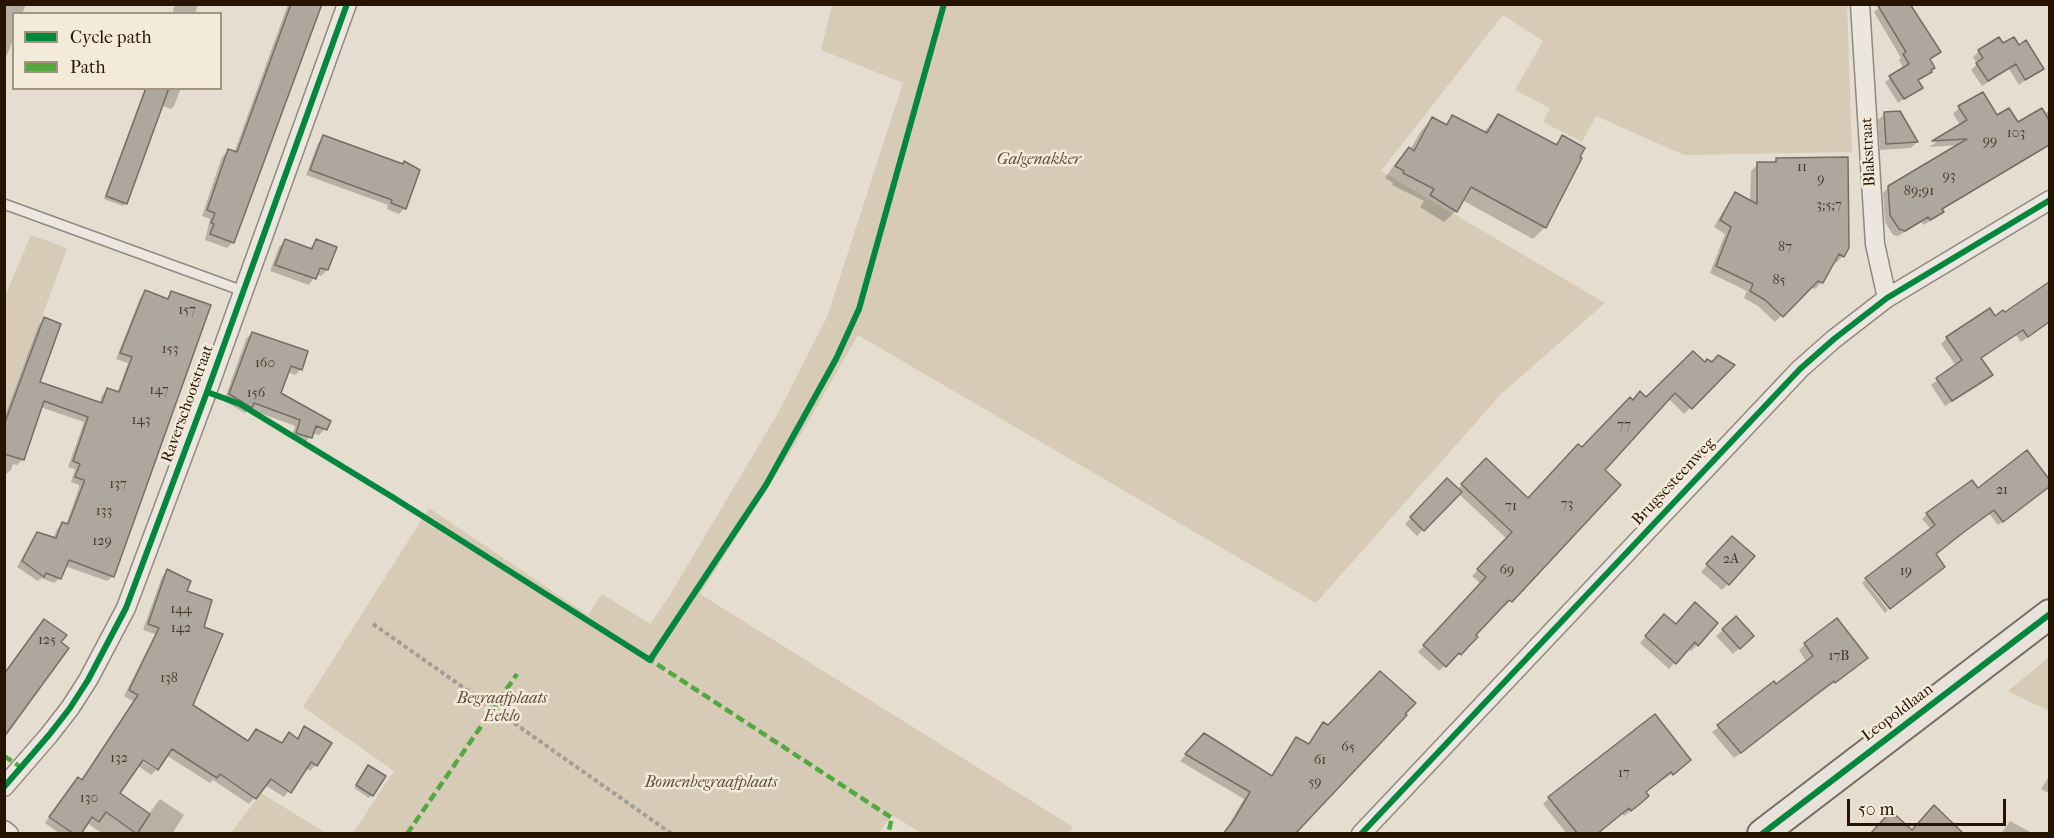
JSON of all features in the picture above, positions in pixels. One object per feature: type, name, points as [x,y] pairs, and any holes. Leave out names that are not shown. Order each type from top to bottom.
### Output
[{"type":"main road","name":"Leopoldlaan","points":[[1762,834],[2049,614]]},
{"type":"street","name":"Raverschootstraat","points":[[4,787],[70,708],[88,680],[126,608],[347,4]]},
{"type":"street","name":"Blakstraat","points":[[1860,4],[1875,244],[1887,298]]},
{"type":"street","name":"Brugsesteenweg","points":[[1361,834],[1800,369],[1887,298],[2049,200]]},
{"type":"street","points":[[4,830],[9,834]]},
{"type":"lane","points":[[4,204],[243,291]]},
{"type":"path","points":[[373,624],[672,834]]},
{"type":"green space","points":[[832,5],[1847,5],[1852,152],[1684,155],[1596,116],[1582,142],[1543,122],[1550,108],[1515,90],[1543,41],[1503,15],[1381,171],[1605,303],[1502,393],[1316,603],[858,335],[793,448],[700,594],[1073,827],[1068,833],[921,833],[892,815],[878,834],[353,833],[394,771],[303,707],[429,508],[588,615],[602,594],[650,624],[670,595],[778,413],[827,317],[903,83],[821,50]]},
{"type":"green space","points":[[31,235],[67,248],[5,419],[5,296]]},
{"type":"green space","points":[[2049,657],[2049,711],[2008,691]]},
{"type":"green space","points":[[261,793],[326,833],[231,833]]},
{"type":"building","points":[[291,4],[322,4],[234,243],[210,234],[215,213],[207,210],[228,149],[237,152]]},
{"type":"building","points":[[1877,4],[1910,4],[1941,52],[1930,59],[1935,68],[1931,70],[1932,72],[1918,80],[1923,88],[1904,99],[1889,76],[1909,64],[1903,54],[1906,52]]},
{"type":"building","points":[[1999,37],[2003,43],[2014,37],[2019,45],[2026,40],[2044,69],[2025,80],[2016,64],[1988,81],[1976,63],[1983,58],[1978,50]]},
{"type":"building","points":[[145,90],[168,90],[127,204],[106,196]]},
{"type":"building","points":[[1983,92],[1997,115],[2009,108],[2018,122],[2042,108],[2049,120],[2049,145],[1942,209],[1944,212],[1930,220],[1928,217],[1905,231],[1899,229],[1890,215],[1888,186],[1967,139],[1932,141],[1967,120],[1958,106]]},
{"type":"building","points":[[1900,111],[1918,142],[1886,144],[1884,112]]},
{"type":"building","points":[[1498,114],[1557,145],[1562,135],[1585,148],[1546,228],[1471,187],[1457,212],[1430,195],[1434,189],[1403,173],[1404,171],[1395,166],[1409,147],[1414,151],[1432,117],[1447,125],[1452,115],[1487,133]]},
{"type":"building","points":[[323,135],[403,164],[404,161],[420,170],[406,209],[391,203],[392,200],[310,170]]},
{"type":"building","points":[[1848,157],[1849,248],[1844,257],[1839,254],[1823,283],[1818,281],[1783,317],[1765,300],[1750,291],[1753,284],[1716,266],[1731,227],[1720,220],[1735,192],[1757,204],[1757,162],[1776,162],[1776,158]]},
{"type":"building","points":[[285,239],[312,249],[316,239],[337,247],[328,270],[320,268],[316,279],[275,265]]},
{"type":"building","points":[[2049,282],[2049,322],[2028,337],[2023,330],[1981,358],[1993,375],[1952,401],[1936,378],[1962,360],[1946,337],[1990,308],[1995,316],[2003,310],[2005,312]]},
{"type":"building","points":[[145,290],[168,299],[171,291],[211,305],[114,577],[69,560],[61,579],[46,573],[44,577],[22,561],[37,532],[56,538],[62,522],[68,524],[84,482],[75,477],[80,464],[73,461],[88,417],[44,401],[24,460],[4,454],[4,425],[44,317],[61,324],[40,382],[102,403],[107,388],[119,392],[132,357],[120,353]]},
{"type":"building","points":[[252,332],[308,351],[302,370],[291,366],[281,393],[331,421],[327,430],[316,426],[312,438],[296,433],[300,420],[254,403],[252,408],[229,394]]},
{"type":"building","points":[[1693,351],[1705,362],[1707,359],[1712,362],[1718,355],[1735,365],[1692,409],[1675,393],[1605,470],[1621,485],[1512,602],[1509,600],[1476,635],[1478,637],[1446,667],[1423,645],[1486,577],[1477,569],[1512,532],[1461,484],[1486,458],[1528,498],[1578,444],[1582,447],[1630,397],[1633,400],[1640,391],[1646,397]]},
{"type":"building","points":[[2027,450],[2049,479],[2049,487],[2003,522],[1994,510],[1964,532],[1936,554],[1945,567],[1890,609],[1865,578],[1935,525],[1926,513],[1972,480],[1978,488]]},
{"type":"building","points":[[1447,478],[1462,492],[1424,531],[1410,517]]},
{"type":"building","points":[[1732,536],[1755,556],[1729,585],[1706,564]]},
{"type":"building","points":[[167,569],[191,581],[187,591],[212,600],[204,627],[223,634],[193,705],[248,741],[256,729],[282,743],[289,732],[298,739],[304,726],[332,743],[317,766],[311,762],[291,793],[271,779],[256,799],[220,774],[217,778],[172,749],[158,770],[143,760],[120,793],[150,814],[137,834],[106,812],[99,822],[92,817],[81,834],[74,834],[49,817],[78,777],[82,780],[138,695],[129,690],[159,628],[148,624]]},
{"type":"building","points":[[1695,602],[1718,623],[1698,646],[1695,642],[1676,664],[1645,636],[1664,614],[1676,624]]},
{"type":"building","points":[[1736,616],[1754,636],[1740,649],[1722,629]]},
{"type":"building","points":[[1837,618],[1868,658],[1835,683],[1834,681],[1741,753],[1717,725],[1774,681],[1776,684],[1813,656],[1804,643]]},
{"type":"building","points":[[44,619],[67,635],[61,642],[69,648],[4,737],[4,674]]},
{"type":"building","points":[[1380,671],[1416,703],[1295,834],[1223,834],[1250,792],[1185,754],[1204,733],[1272,776],[1296,737],[1309,744],[1323,722],[1328,725]]},
{"type":"building","points":[[1655,714],[1691,760],[1673,775],[1671,772],[1646,792],[1649,796],[1640,804],[1631,811],[1629,808],[1597,834],[1578,834],[1548,797]]},
{"type":"building","points":[[368,765],[386,776],[373,796],[356,785]]},
{"type":"building","points":[[1934,805],[1964,834],[1870,834],[1891,811],[1912,830]]},
{"type":"marked path","points":[[646,657],[892,818],[888,834]]},
{"type":"marked path","points":[[407,834],[517,674]]},
{"type":"marked path","points":[[4,756],[22,768]]},
{"type":"cycle path","points":[[4,787],[70,708],[88,680],[126,608],[207,392],[347,4]]},
{"type":"cycle path","points":[[207,392],[240,404],[394,498],[650,660],[766,485],[836,359],[859,309],[944,4]]},
{"type":"cycle path","points":[[1361,834],[1800,369],[1887,298],[2050,200]]},
{"type":"cycle path","points":[[1762,834],[2050,614]]},
{"type":"park label","name":"Galgenakker","points":[[1039,160]]},
{"type":"park label","name":"Begraafplaats Eeklo","points":[[502,708]]},
{"type":"park label","name":"Bomenbegraafplaats","points":[[711,783]]}]
